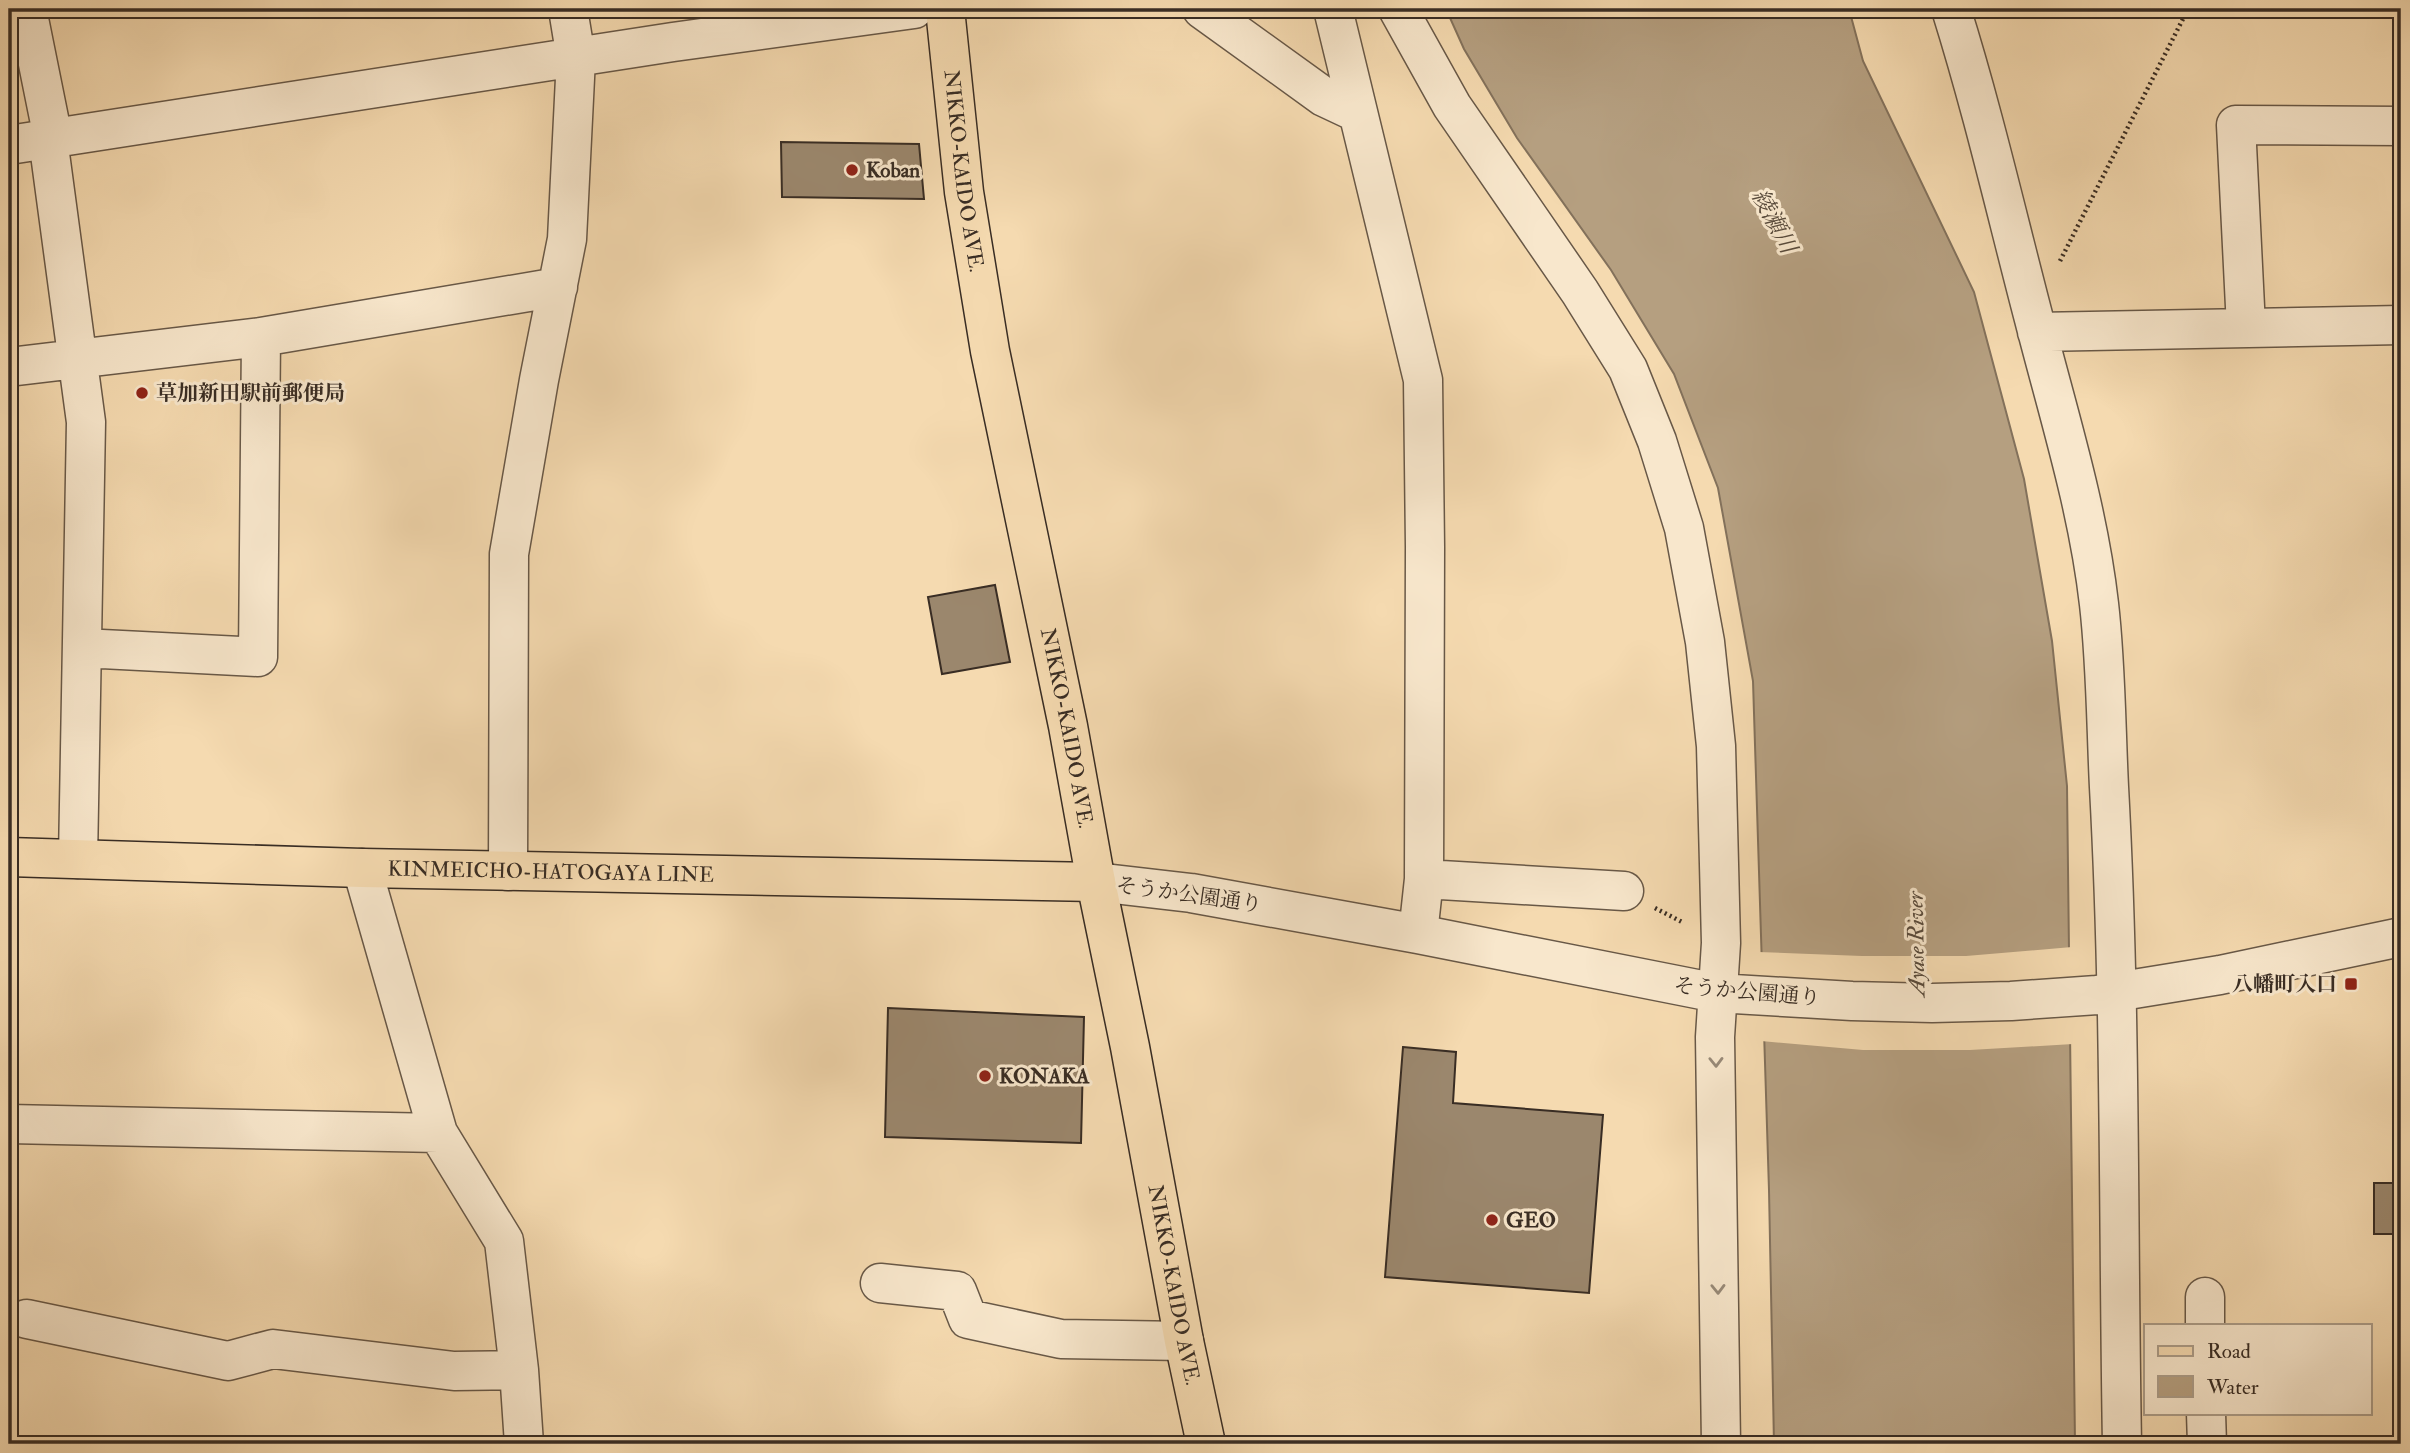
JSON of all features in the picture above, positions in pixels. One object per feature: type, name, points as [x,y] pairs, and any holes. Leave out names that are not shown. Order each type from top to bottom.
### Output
[{"type":"main road","name":"NIKKO-KAIDO AVE.","points":[[945,9],[964,192],[990,351],[1068,726],[1184,1341],[1206,1444]]},
{"type":"main road","name":"KINMEICHO-HATOGAYA LINE","points":[[9,857],[362,868],[1096,882]]},
{"type":"street","points":[[27,9],[51,139],[86,422],[78,859]]},
{"type":"street","points":[[509,871],[509,554],[567,239],[576,58],[568,9]]},
{"type":"street","points":[[9,145],[673,42],[914,9]]},
{"type":"street","points":[[1202,9],[1324,97],[1358,113]]},
{"type":"street","points":[[1333,9],[1423,380],[1424,879],[1418,934]]},
{"type":"street","points":[[1398,9],[1452,106],[1580,292],[1628,369],[1657,441],[1684,528],[1707,655],[1716,746],[1721,943],[1735,995],[1715,1051],[1721,1444]]},
{"type":"street","points":[[1951,9],[2021,263],[2084,517],[2099,604],[2113,853],[2107,994],[2118,1218],[2122,1444]]},
{"type":"street","points":[[2246,327],[2236,124],[2401,126]]},
{"type":"street","points":[[9,367],[261,337],[558,286]]},
{"type":"street","points":[[2037,332],[2401,325]]},
{"type":"street","points":[[82,648],[258,657],[261,337]]},
{"type":"street","points":[[362,868],[438,1133],[505,1241],[524,1444]]},
{"type":"street","points":[[1424,879],[1624,891]]},
{"type":"street","name":"そうか公園通り","points":[[1096,882],[1191,893],[1735,995],[1932,1003],[2107,994],[2220,975],[2401,937]]},
{"type":"street","points":[[9,1124],[438,1133]]},
{"type":"street","points":[[880,1283],[957,1291],[968,1319],[1061,1339],[1184,1341]]},
{"type":"street","points":[[27,1318],[228,1361],[272,1349],[454,1371],[519,1370]]},
{"type":"street","points":[[2207,1414],[2207,1444]]},
{"type":"path","points":[[2059,264],[2188,9]]},
{"type":"water","points":[[1446,9],[1849,9],[1863,61],[1974,292],[2024,479],[2052,641],[2067,786],[2075,1444],[1774,1444],[1753,681],[1718,488],[1674,374],[1611,270],[1517,138],[1464,49]]},
{"type":"pier","points":[[2072,947],[2073,1044],[1970,1050],[1863,1050],[1761,1041],[1758,952],[1966,956]]},
{"type":"building","name":"Koban","points":[[781,142],[919,144],[924,199],[782,197]]},
{"type":"building","points":[[995,585],[1010,662],[942,674],[928,597]]},
{"type":"building","points":[[888,1008],[1084,1017],[1081,1143],[885,1137]]},
{"type":"building","name":"GEO","points":[[1403,1047],[1456,1052],[1453,1103],[1603,1115],[1589,1293],[1385,1277]]},
{"type":"building","points":[[2374,1183],[2401,1183],[2401,1234],[2374,1234]]},
{"type":"place","name":"Koban","points":[[852,170]]},
{"type":"place","name":"草加新田駅前郵便局","points":[[142,393]]},
{"type":"place","name":"八幡町入口","points":[[2351,984]]},
{"type":"place","name":"KONAKA","points":[[985,1076]]},
{"type":"place","name":"GEO","points":[[1492,1220]]},
{"type":"water label","name":"綾瀬川","points":[[1774,221]]},
{"type":"water label","name":"Ayase River","points":[[1916,944]]}]
